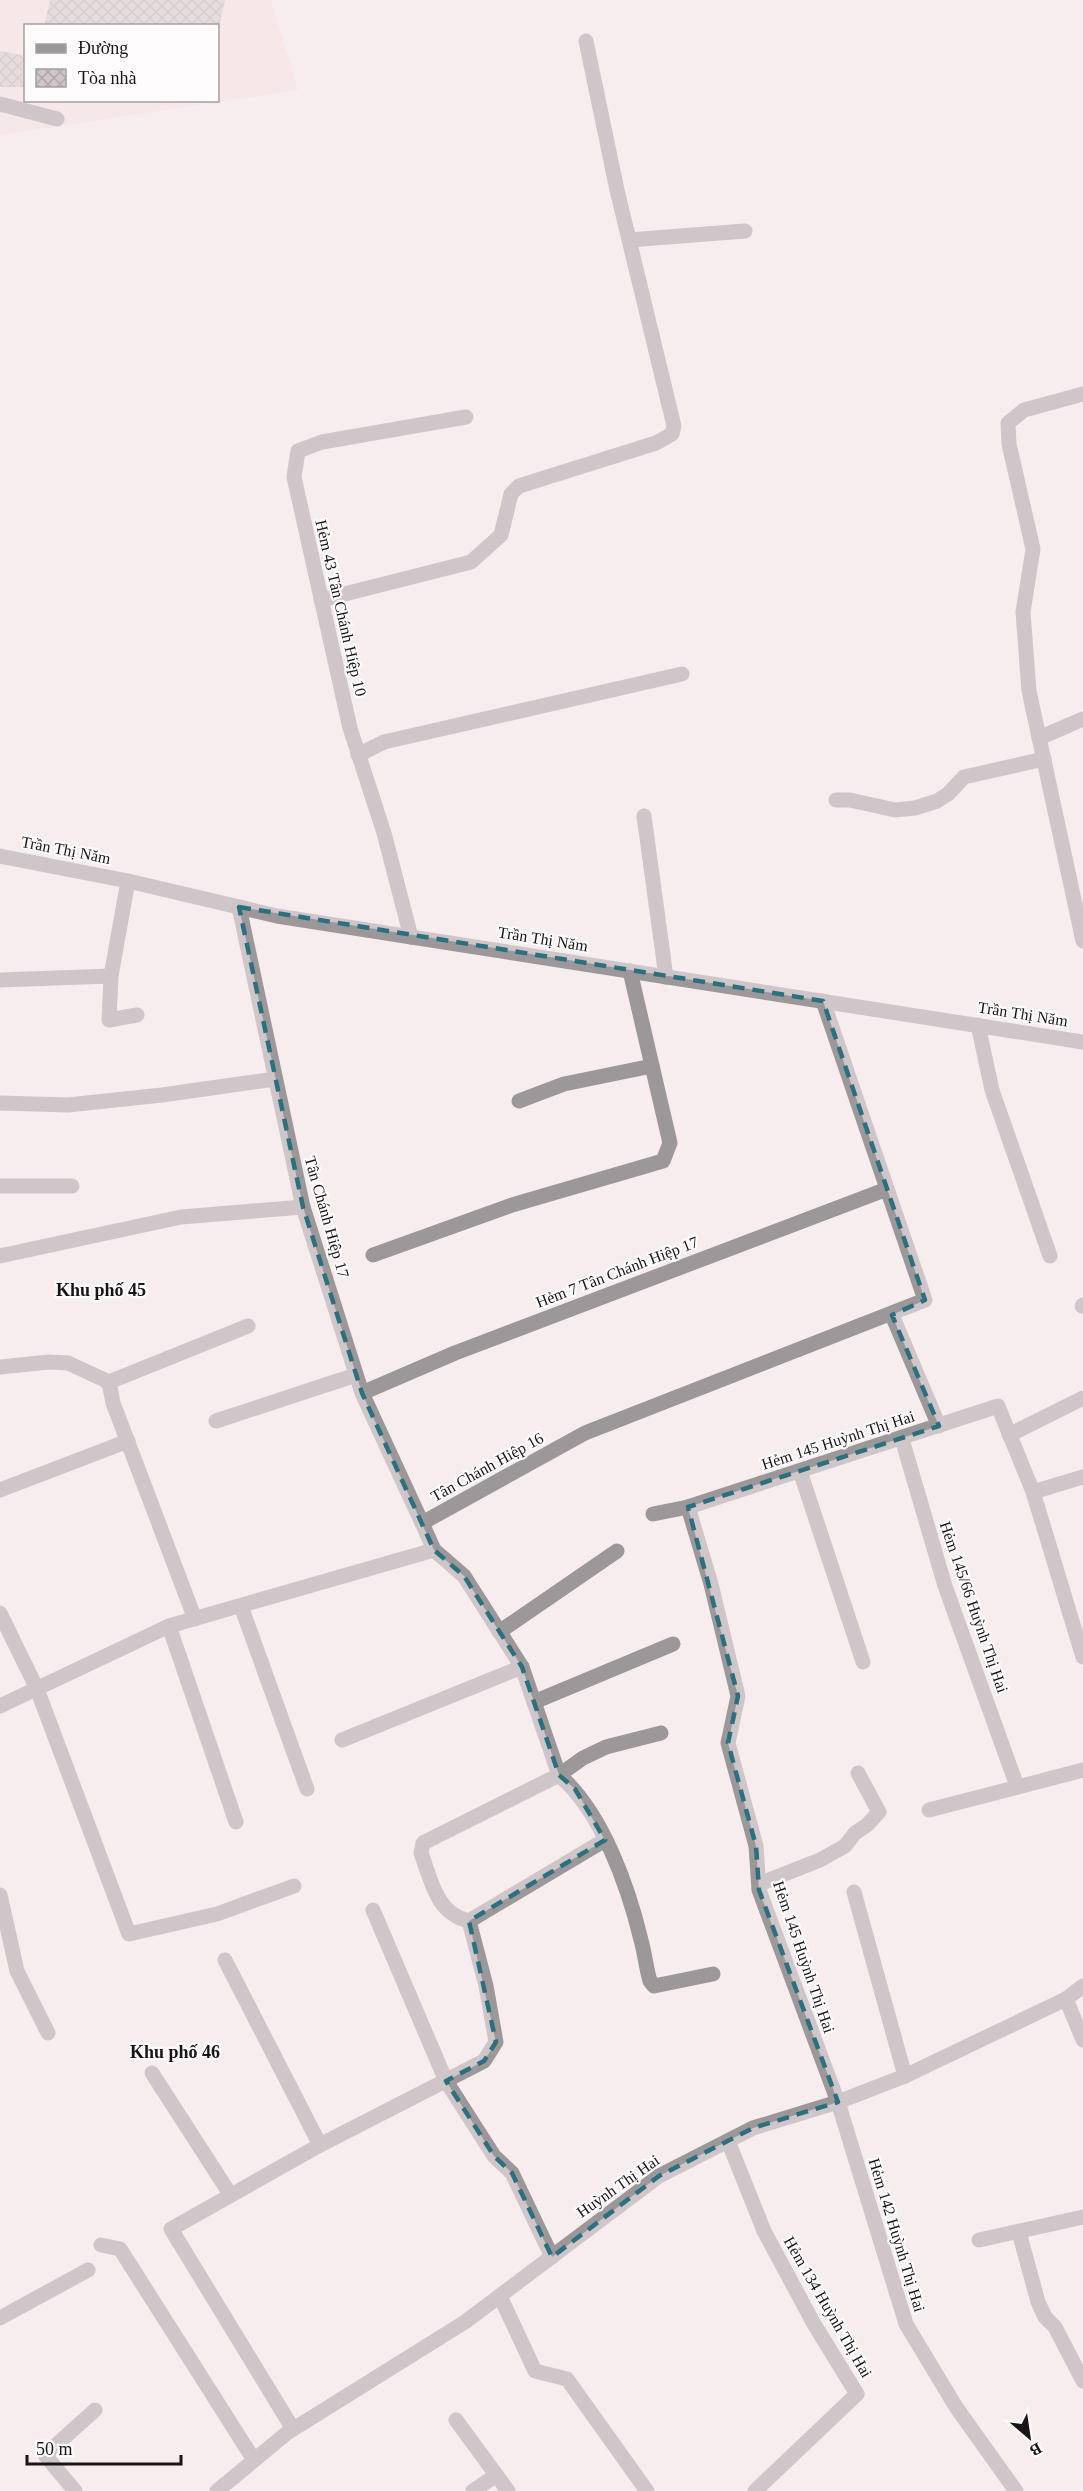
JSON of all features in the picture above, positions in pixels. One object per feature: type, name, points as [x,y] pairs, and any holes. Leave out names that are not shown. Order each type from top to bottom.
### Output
[{"type":"street","points":[[321,600],[471,561],[501,535],[511,494],[519,486],[656,443],[672,434],[674,426],[629,240],[586,41]]},
{"type":"street","points":[[0,104],[57,119]]},
{"type":"street","points":[[629,240],[745,231]]},
{"type":"street","points":[[1083,394],[1024,410],[1008,423],[1009,444],[1033,549],[1023,612],[1029,691],[1044,759],[1077,880],[1083,941]]},
{"type":"street","name":"Hẻm 43 Tân Chánh Hiệp 10","points":[[411,937],[384,833],[350,728],[294,477],[298,451],[322,442],[466,417]]},
{"type":"street","points":[[358,755],[384,742],[682,674]]},
{"type":"street","points":[[1039,738],[1083,720]]},
{"type":"street","points":[[836,800],[850,800],[895,810],[915,808],[937,801],[948,794],[964,777],[1044,759]]},
{"type":"street","points":[[644,816],[666,976]]},
{"type":"street","name":"Trần Thị Năm","points":[[0,856],[128,881],[277,916],[1083,1042]]},
{"type":"street","points":[[128,881],[111,976],[109,1020],[137,1015]]},
{"type":"street","name":"Tân Chánh Hiệp 17","points":[[238,907],[303,1207],[362,1393],[422,1523]]},
{"type":"street","points":[[373,1255],[512,1204],[663,1161],[670,1143],[630,971]]},
{"type":"street","points":[[0,980],[111,976]]},
{"type":"street","points":[[823,1001],[887,1189]]},
{"type":"street","points":[[978,1025],[992,1089],[1050,1256]]},
{"type":"street","points":[[519,1101],[564,1084],[652,1066]]},
{"type":"street","points":[[0,1103],[68,1105],[275,1079]]},
{"type":"street","points":[[0,1186],[72,1186]]},
{"type":"street","name":"Tân Chánh Hiệp 16","points":[[434,1550],[422,1523],[585,1433],[892,1315],[924,1300],[887,1189]]},
{"type":"street","name":"Hẻm 7 Tân Chánh Hiệp 17","points":[[362,1393],[477,1345],[887,1189]]},
{"type":"street","points":[[0,1256],[181,1217],[303,1207]]},
{"type":"street","points":[[892,1315],[939,1426]]},
{"type":"street","points":[[0,1367],[49,1362],[68,1363],[109,1382],[248,1326]]},
{"type":"street","points":[[216,1421],[356,1376]]},
{"type":"street","points":[[109,1382],[113,1403],[195,1619]]},
{"type":"street","points":[[1083,1398],[1009,1435],[1033,1492],[1083,1654]]},
{"type":"street","name":"Hẻm 145 Huỳnh Thị Hai","points":[[653,1514],[688,1507],[999,1406],[1009,1435]]},
{"type":"street","name":"Hẻm 145/66 Huỳnh Thị Hai","points":[[902,1438],[945,1586],[1017,1786]]},
{"type":"street","points":[[0,1490],[128,1441]]},
{"type":"street","points":[[800,1471],[863,1662]]},
{"type":"street","points":[[1033,1492],[1083,1477]]},
{"type":"street","name":"Hẻm 145 Huỳnh Thị Hai","points":[[688,1507],[711,1584],[738,1696],[728,1743],[756,1846],[759,1890],[838,2102]]},
{"type":"street","points":[[0,1706],[170,1626],[434,1550],[464,1576],[522,1667],[559,1775],[575,1789],[618,1862],[641,1940],[648,1974],[654,1986],[713,1974]]},
{"type":"street","points":[[499,1632],[617,1551]]},
{"type":"street","points":[[241,1606],[307,1789]]},
{"type":"street","points":[[0,1613],[37,1689],[129,1934],[217,1914],[294,1886]]},
{"type":"street","points":[[170,1626],[236,1822]]},
{"type":"street","points":[[534,1702],[673,1644]]},
{"type":"street","points":[[342,1740],[522,1667]]},
{"type":"street","points":[[605,1840],[469,1921],[455,1918],[444,1909],[421,1852],[423,1843],[559,1775],[583,1758],[606,1747],[661,1733]]},
{"type":"street","points":[[929,1810],[1083,1770]]},
{"type":"street","points":[[759,1884],[820,1860],[845,1846],[855,1833],[867,1825],[879,1812],[858,1773]]},
{"type":"street","points":[[854,1892],[904,2076]]},
{"type":"street","points":[[0,1895],[17,1971],[48,2033]]},
{"type":"street","points":[[372,1910],[446,2081],[494,2156],[512,2173],[552,2257]]},
{"type":"street","points":[[293,2429],[171,2229],[320,2145],[484,2061],[496,2042],[486,1986],[469,1921]]},
{"type":"street","points":[[225,1960],[320,2145]]},
{"type":"street","name":"Huỳnh Thị Hai","points":[[217,2491],[293,2429],[465,2322],[659,2176],[753,2128],[838,2102],[904,2076],[1066,1999],[1083,1986]]},
{"type":"street","points":[[1066,1999],[1083,2040]]},
{"type":"street","points":[[152,2073],[230,2194]]},
{"type":"street","name":"Hẻm 142 Huỳnh Thị Hai","points":[[838,2102],[906,2324],[956,2407],[1016,2491]]},
{"type":"street","name":"Hẻm 134 Huỳnh Thị Hai","points":[[728,2141],[764,2231],[814,2324],[857,2394],[755,2491]]},
{"type":"street","points":[[979,2241],[1083,2217]]},
{"type":"street","points":[[1019,2232],[1038,2302],[1045,2317],[1056,2327],[1083,2381]]},
{"type":"street","points":[[101,2245],[120,2249],[254,2460]]},
{"type":"street","points":[[0,2318],[88,2270]]},
{"type":"street","points":[[500,2296],[535,2371],[567,2379],[647,2491]]},
{"type":"street","points":[[75,2491],[45,2455],[95,2410]]},
{"type":"street","points":[[456,2420],[508,2491]]},
{"type":"street","points":[[473,2491],[495,2476]]},
{"type":"highlighted area","points":[[239,907],[823,1001],[925,1300],[892,1315],[939,1426],[688,1507],[738,1696],[728,1743],[756,1846],[759,1890],[838,2102],[753,2128],[659,2176],[552,2257],[512,2173],[494,2156],[446,2081],[484,2061],[496,2042],[469,1921],[605,1840],[575,1789],[559,1775],[522,1667],[464,1576],[434,1550],[362,1393],[303,1207]]},
{"type":"shaded area","points":[[0,0],[271,0],[298,90],[219,102],[219,24],[24,24],[24,102],[219,102],[0,135]]},
{"type":"building","points":[[50,0],[225,0],[219,26],[219,24],[44,24]]},
{"type":"building","points":[[0,51],[24,56],[24,87],[0,87]]},
{"type":"district","name":"Khu phố 45","points":[[101,1290]]},
{"type":"district","name":"Khu phố 46","points":[[175,2052]]}]
